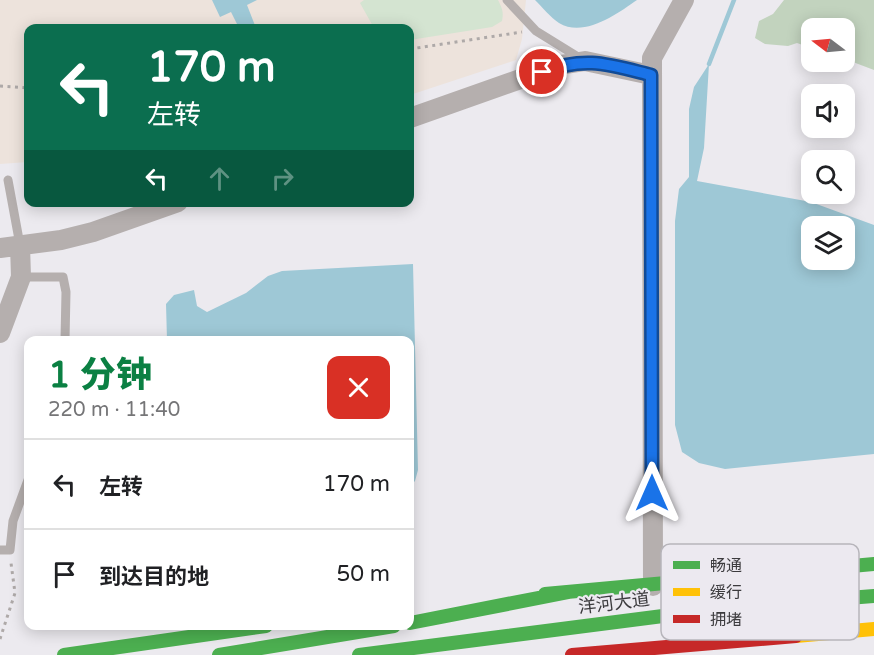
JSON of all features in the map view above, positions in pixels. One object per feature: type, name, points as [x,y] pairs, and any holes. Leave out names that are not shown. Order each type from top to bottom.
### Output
[{"type":"main road","name":"洋河大道","points":[[859,565],[874,564]]},
{"type":"main road","name":"洋河大道","points":[[440,603],[661,585]]},
{"type":"main road","points":[[414,622],[569,592]]},
{"type":"main road","name":"洋河大道","points":[[859,597],[874,596]]},
{"type":"main road","name":"洋河大道","points":[[359,655],[661,616]]},
{"type":"main road","points":[[859,629],[874,628]]},
{"type":"main road","points":[[64,655],[238,630]]},
{"type":"main road","points":[[219,655],[370,630]]},
{"type":"main road","points":[[572,655],[734,640]]},
{"type":"street","points":[[652,586],[651,75],[652,58],[684,0]]},
{"type":"street","points":[[414,117],[560,65],[585,61],[651,75]]},
{"type":"street","points":[[0,248],[61,240],[93,232],[164,207]]},
{"type":"street","points":[[0,333],[21,277],[20,245]]},
{"type":"lane","points":[[507,0],[536,31],[585,61]]},
{"type":"lane","points":[[8,180],[20,245]]},
{"type":"lane","points":[[21,277],[63,278],[66,292],[65,336]]},
{"type":"lane","points":[[5,550],[24,491]]},
{"type":"path","points":[[414,48],[500,34],[536,31]]},
{"type":"path","points":[[0,86],[24,88]]},
{"type":"path","points":[[0,639],[15,593],[5,550]]},
{"type":"shaded area","points":[[0,0],[526,0],[522,39],[516,60],[414,94],[414,24],[24,24],[24,162],[0,164]]},
{"type":"green space","points":[[364,0],[498,0],[503,18],[492,27],[414,39],[414,24],[372,24],[360,3]]},
{"type":"green space","points":[[784,0],[874,0],[874,70],[855,63],[855,18],[801,18],[801,44],[797,43],[788,46],[765,44],[755,38],[759,21],[773,14]]},
{"type":"water","points":[[212,0],[257,0],[247,5],[254,24],[237,24],[231,12],[220,17]]},
{"type":"water","points":[[535,0],[637,0],[600,22],[579,28],[559,23]]},
{"type":"water","points":[[709,64],[704,148],[697,181],[801,200],[801,204],[816,204],[849,216],[801,216],[801,270],[855,270],[855,218],[874,225],[874,454],[725,469],[699,463],[682,452],[675,425],[675,221],[679,189],[689,177],[689,109],[694,87]]},
{"type":"water","points":[[413,264],[418,470],[414,482],[414,336],[167,336],[166,304],[174,295],[194,290],[197,306],[207,312],[246,293],[268,276],[282,271]]},
{"type":"waterway","points":[[709,64],[734,0]]},
{"type":"traffic: fast","points":[[859,565],[874,564]]},
{"type":"traffic: fast","points":[[545,594],[661,583]]},
{"type":"traffic: fast","points":[[414,622],[569,592]]},
{"type":"traffic: fast","points":[[859,597],[874,596]]},
{"type":"traffic: fast","points":[[359,655],[661,616]]},
{"type":"traffic: fast","points":[[64,655],[238,630]]},
{"type":"traffic: fast","points":[[219,655],[370,630]]},
{"type":"traffic: slow","points":[[859,630],[874,629]]},
{"type":"traffic: jam","points":[[572,655],[749,640]]},
{"type":"route","points":[[542,72],[560,65],[585,61],[651,75],[652,493]]}]
